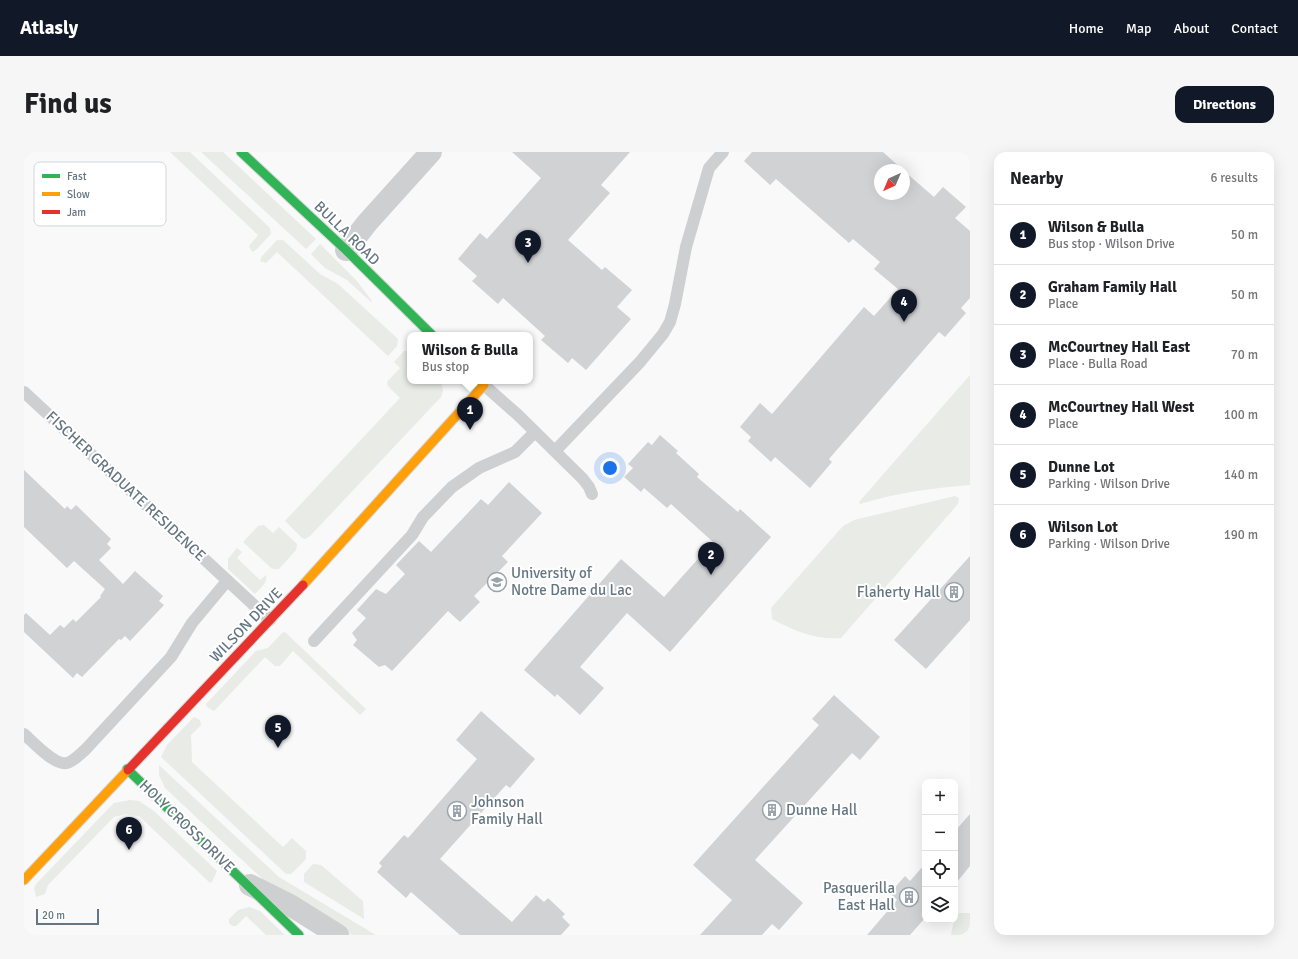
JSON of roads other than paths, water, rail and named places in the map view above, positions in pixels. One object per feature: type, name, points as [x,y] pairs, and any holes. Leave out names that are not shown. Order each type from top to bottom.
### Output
[{"type":"street","name":"BULLA ROAD","points":[[241,152],[346,250],[429,332]]},
{"type":"street","points":[[346,250],[367,223],[431,152]]},
{"type":"street","name":"WILSON DRIVE","points":[[24,880],[434,444],[480,384]]},
{"type":"street","name":"HOLY CROSS DRIVE","points":[[127,769],[299,935]]},
{"type":"street","name":"HOLY CROSS DRIVE","points":[[246,883],[290,905],[338,935]]},
{"type":"lane","points":[[555,451],[629,374],[664,334],[670,322],[675,304],[686,248],[709,168],[723,152]]},
{"type":"lane","points":[[482,384],[535,432],[583,479],[592,494]]},
{"type":"lane","name":"FISCHER GRADUATE RESIDENCE","points":[[24,392],[270,620]]},
{"type":"lane","points":[[314,640],[412,536],[423,517],[452,487],[479,468],[515,452],[535,432]]},
{"type":"lane","points":[[24,734],[56,761],[65,763],[72,761],[85,750],[171,657],[192,623],[227,580]]},
{"type":"place","name":"McCourtney Hall East","points":[[528,263]]},
{"type":"place","name":"McCourtney Hall West","points":[[904,322]]},
{"type":"place","name":"Wilson & Bulla","points":[[470,430]]},
{"type":"place","name":"Graham Family Hall","points":[[711,575]]},
{"type":"place","name":"University of Notre Dame du Lac","points":[[497,582]]},
{"type":"place","name":"Flaherty Hall","points":[[954,592]]},
{"type":"place","name":"Dunne Lot","points":[[278,748]]},
{"type":"place","name":"Dunne Hall","points":[[772,810]]},
{"type":"place","name":"Johnson Family Hall","points":[[457,811]]},
{"type":"place","name":"Wilson Lot","points":[[129,850]]},
{"type":"place","name":"Pasquerilla East Hall","points":[[909,897]]}]
